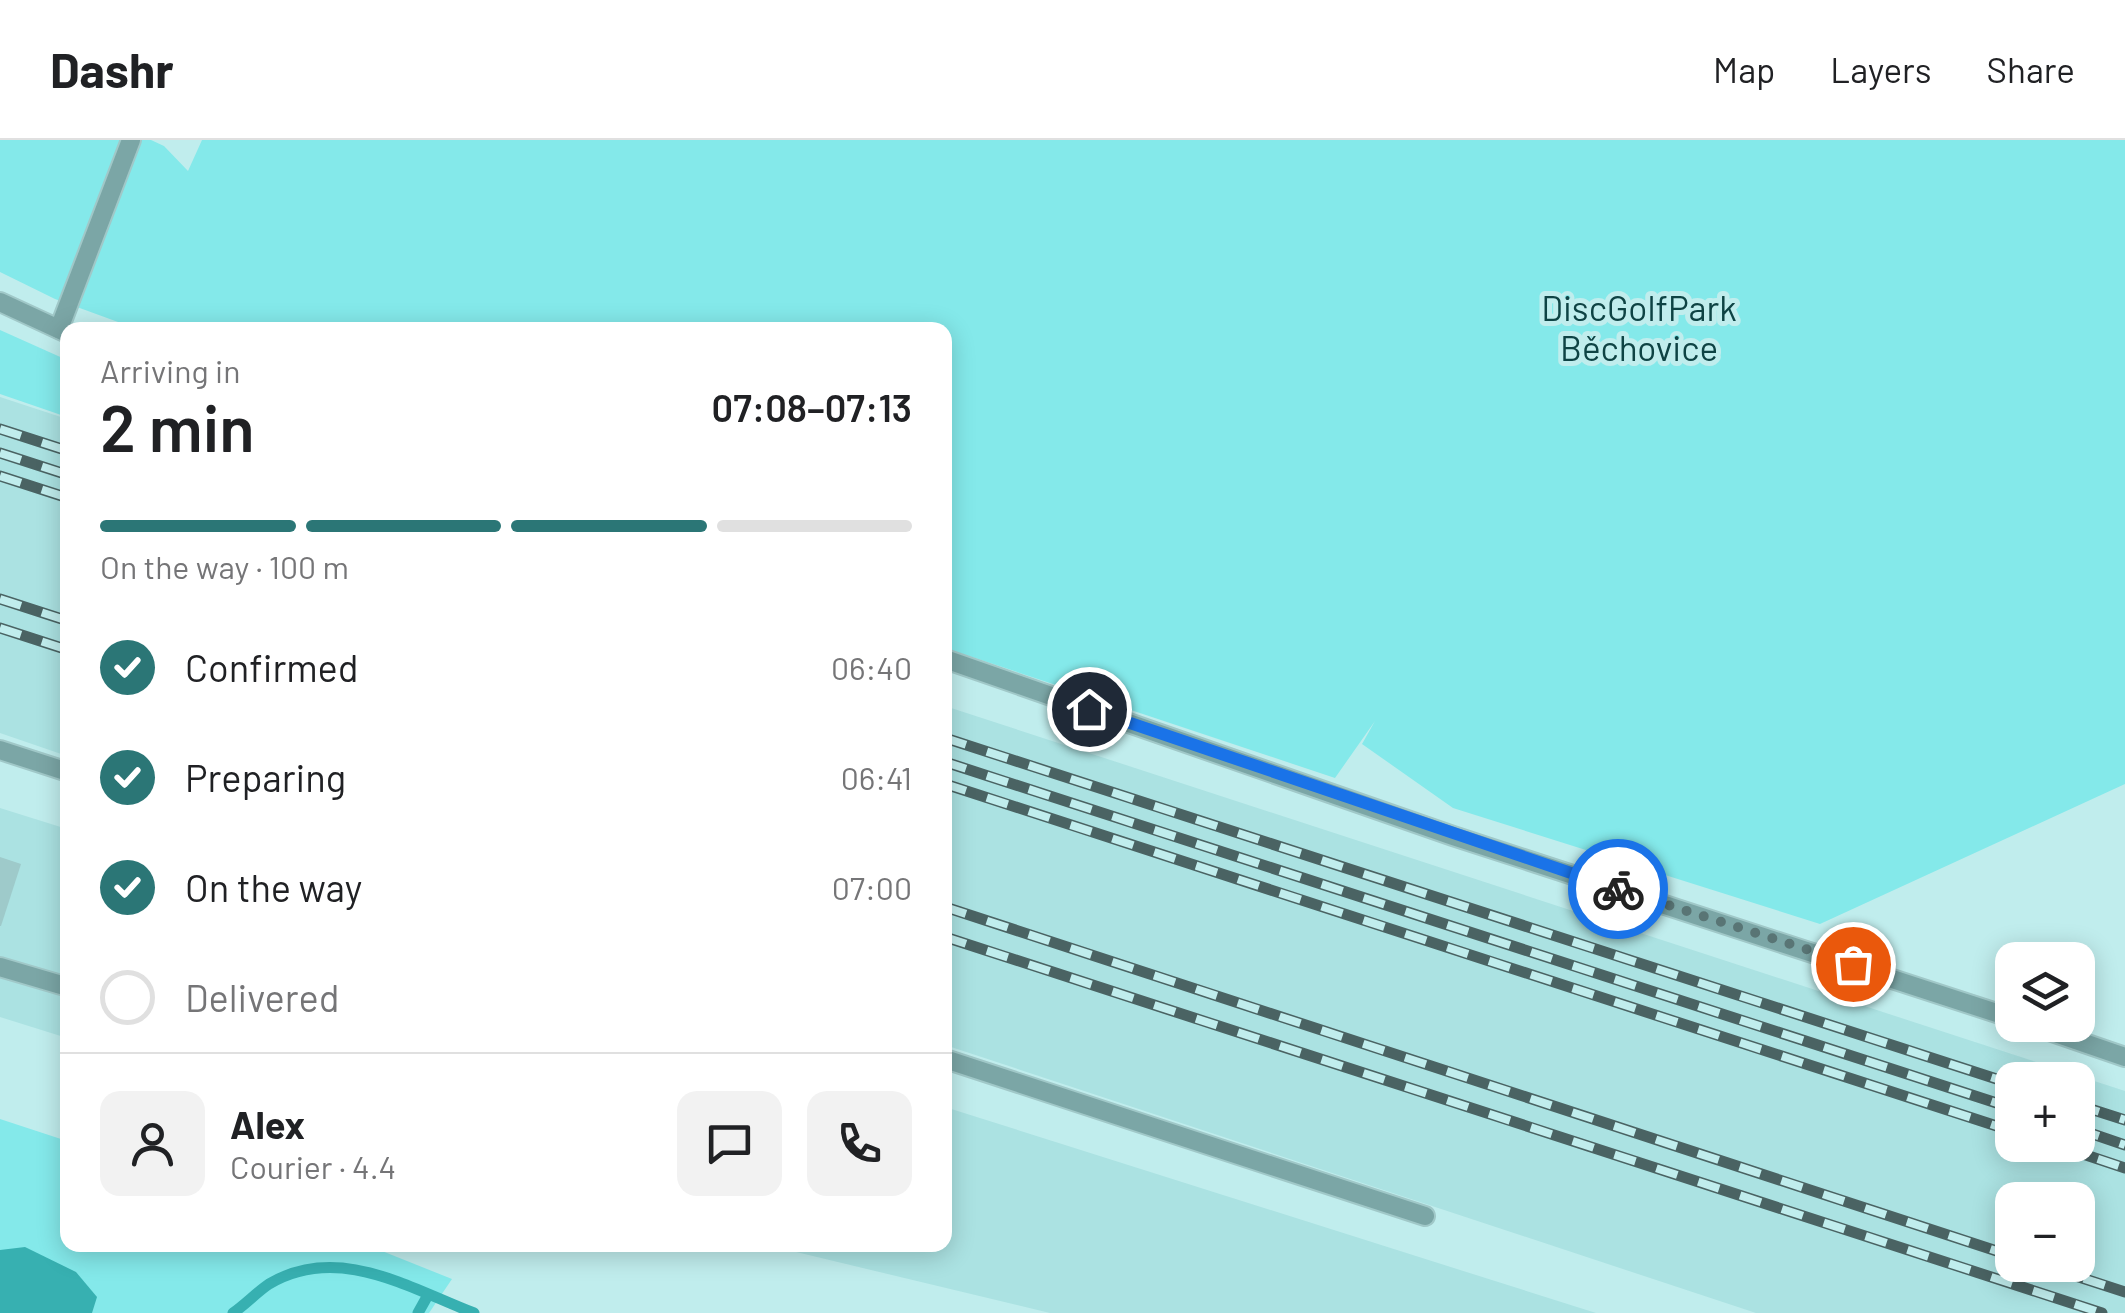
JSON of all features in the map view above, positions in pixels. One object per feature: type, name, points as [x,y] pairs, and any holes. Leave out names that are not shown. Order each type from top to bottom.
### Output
[{"type":"lane","points":[[66,322],[131,140]]},
{"type":"lane","points":[[0,302],[60,330]]},
{"type":"lane","points":[[952,660],[1453,836],[1995,1012]]},
{"type":"lane","points":[[0,750],[60,769]]},
{"type":"lane","points":[[0,967],[60,986]]},
{"type":"lane","points":[[2081,1042],[2125,1057]]},
{"type":"lane","points":[[952,1061],[1425,1216]]},
{"type":"shaded area","points":[[0,397],[60,417],[60,754],[0,733]]},
{"type":"shaded area","points":[[952,708],[2036,1062],[1995,1062],[1995,1162],[2095,1162],[2095,1081],[2125,1091],[2125,1313],[1756,1313],[952,1047]]},
{"type":"shaded area","points":[[0,808],[60,827],[60,1036],[0,1017]]},
{"type":"shaded area","points":[[952,1109],[1596,1313],[1050,1313],[796,1252],[952,1252]]},
{"type":"shaded area","points":[[25,1247],[76,1272],[97,1297],[92,1313],[0,1313],[0,1250]]},
{"type":"green space","name":"DiscGolfPark Běchovice","points":[[0,140],[151,140],[164,146],[188,171],[202,140],[2125,140],[2125,784],[1820,924],[1453,808],[1362,744],[1375,721],[1335,778],[952,650],[952,322],[118,322],[55,299],[0,272]]},
{"type":"green space","points":[[0,330],[60,357],[60,415],[0,394]]},
{"type":"green space","points":[[0,1119],[60,1139],[60,1252],[384,1252],[452,1279],[429,1313],[0,1313]]},
{"type":"building","points":[[0,857],[21,864],[1,926],[0,926]]},
{"type":"waterway","points":[[233,1313],[269,1284],[295,1272],[321,1268],[373,1274],[474,1313]]},
{"type":"waterway","points":[[418,1313],[428,1295]]},
{"type":"railway","points":[[0,429],[60,448]]},
{"type":"railway","points":[[0,453],[60,472]]},
{"type":"railway","points":[[0,476],[60,495]]},
{"type":"railway","points":[[0,599],[60,618]]},
{"type":"railway","points":[[0,628],[60,647]]},
{"type":"railway","points":[[952,740],[1995,1078]]},
{"type":"railway","points":[[952,764],[1995,1102]]},
{"type":"railway","points":[[952,786],[1995,1125]]},
{"type":"railway","points":[[952,909],[1995,1250]]},
{"type":"railway","points":[[952,939],[2102,1313]]},
{"type":"railway","points":[[2095,1110],[2125,1120]]},
{"type":"railway","points":[[2095,1135],[2125,1145]]},
{"type":"railway","points":[[2095,1158],[2125,1168]]},
{"type":"railway","points":[[2094,1282],[2125,1292]]},
{"type":"way so far","points":[[1618,889],[1853,964]]},
{"type":"route","points":[[1089,709],[1618,889]]}]
